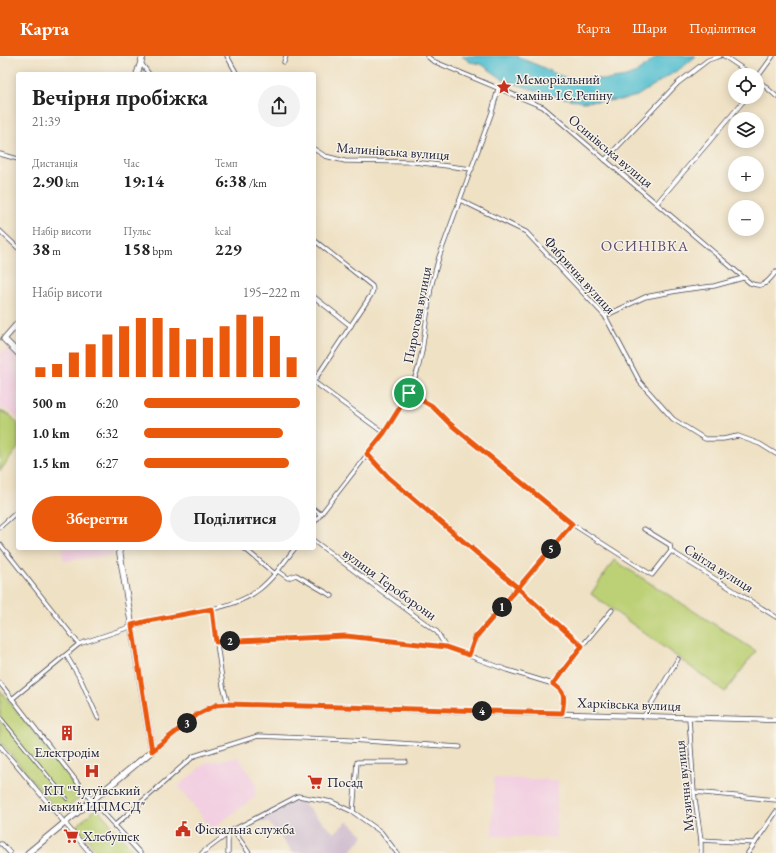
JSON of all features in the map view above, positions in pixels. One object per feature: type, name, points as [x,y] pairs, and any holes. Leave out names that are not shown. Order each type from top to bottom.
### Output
[{"type":"main road","points":[[138,72],[143,56]]},
{"type":"main road","points":[[16,325],[1,339],[16,351]]},
{"type":"main road","points":[[119,550],[152,751]]},
{"type":"main road","name":"Харківська вулиця","points":[[28,853],[152,751]]},
{"type":"street","points":[[227,56],[236,72]]},
{"type":"street","points":[[284,62],[286,56]]},
{"type":"street","name":"Осинівська вулиця","points":[[426,56],[433,61],[543,107],[750,283],[759,286],[766,284],[776,272]]},
{"type":"street","points":[[605,160],[678,83],[708,60],[720,56]]},
{"type":"street","points":[[724,56],[742,68]]},
{"type":"street","points":[[764,71],[773,56]]},
{"type":"street","points":[[141,63],[148,72]]},
{"type":"street","points":[[764,86],[776,96]]},
{"type":"street","name":"Пирогова вулиця","points":[[316,519],[384,433],[409,393],[418,369],[422,351],[431,287],[439,257],[472,169],[492,112],[498,89]]},
{"type":"street","points":[[657,203],[741,104]]},
{"type":"street","name":"Малинівська вулиця","points":[[316,150],[326,156],[345,161],[414,162],[472,169]]},
{"type":"street","points":[[0,154],[16,158]]},
{"type":"street","name":"Фабрична вулиця","points":[[460,200],[526,232],[605,316],[640,382],[673,419],[704,439],[722,439],[738,436],[760,444],[776,454]]},
{"type":"street","points":[[0,230],[16,246]]},
{"type":"street","points":[[316,242],[372,286],[373,290],[352,326],[316,379]]},
{"type":"street","points":[[605,316],[645,298],[682,290],[714,286],[743,278]]},
{"type":"street","points":[[316,299],[352,326]]},
{"type":"street","points":[[316,383],[384,433]]},
{"type":"street","name":"Світла вулиця","points":[[409,393],[432,406],[449,423],[572,524],[652,575],[671,551],[776,617]]},
{"type":"street","points":[[367,454],[388,477],[518,588],[582,646]]},
{"type":"street","points":[[316,511],[320,514]]},
{"type":"street","points":[[0,527],[16,513]]},
{"type":"street","points":[[469,655],[475,638],[572,524]]},
{"type":"street","points":[[644,530],[670,545],[671,551]]},
{"type":"street","name":"вулиця Тероборони","points":[[316,542],[437,632],[446,647]]},
{"type":"street","points":[[0,544],[79,644]]},
{"type":"street","points":[[247,550],[276,573],[288,578],[296,575],[332,596]]},
{"type":"street","points":[[12,699],[79,644],[132,625],[212,609],[228,605],[248,597],[260,590],[276,573],[293,550]]},
{"type":"street","points":[[212,609],[223,686],[228,704]]},
{"type":"street","points":[[553,684],[612,610]]},
{"type":"street","points":[[216,642],[346,636],[446,647],[507,670],[553,684],[560,689],[564,695],[562,713]]},
{"type":"street","points":[[66,655],[98,718]]},
{"type":"street","points":[[644,716],[678,658]]},
{"type":"street","points":[[0,683],[92,801],[140,853]]},
{"type":"street","name":"Харківська вулиця","points":[[152,751],[198,714],[216,705],[228,704],[776,720]]},
{"type":"street","points":[[0,717],[67,799]]},
{"type":"street","name":"Музична вулиця","points":[[689,718],[694,792],[701,840],[701,853]]},
{"type":"street","points":[[114,826],[194,756],[258,736],[460,747]]},
{"type":"street","points":[[0,746],[90,853]]},
{"type":"street","points":[[353,812],[356,762],[406,762]]},
{"type":"street","points":[[694,792],[776,800]]},
{"type":"street","points":[[202,853],[233,830],[298,796],[332,802],[353,812],[381,832],[397,853]]},
{"type":"street","points":[[748,853],[776,812]]},
{"type":"street","points":[[233,830],[249,853]]},
{"type":"street","points":[[228,834],[228,853]]},
{"type":"street","points":[[701,840],[755,843]]},
{"type":"street","points":[[0,844],[2,844],[10,853]]},
{"type":"shaded area","points":[[6,348],[16,357],[16,416],[9,411],[0,408],[0,355]]},
{"type":"shaded area","points":[[61,550],[113,550],[114,555],[64,561]]},
{"type":"shaded area","points":[[238,757],[257,784],[255,797],[212,829],[178,786],[207,762]]},
{"type":"shaded area","points":[[494,778],[558,780],[556,838],[492,836]]},
{"type":"shaded area","points":[[299,800],[334,833],[348,821],[364,836],[349,853],[293,853],[268,822],[260,823],[258,815]]},
{"type":"green space","points":[[0,411],[10,415],[16,422],[16,451],[0,471]]},
{"type":"green space","points":[[614,560],[756,651],[725,692],[591,594]]},
{"type":"green space","points":[[0,690],[83,795],[60,814],[0,741]]},
{"type":"green space","points":[[97,808],[133,850],[129,853],[99,853],[76,826]]},
{"type":"water","points":[[462,56],[517,56],[569,79],[593,78],[606,80],[626,77],[636,73],[658,56],[696,56],[684,66],[637,96],[621,100],[582,102],[547,94],[504,80],[481,64],[470,62]]},
{"type":"place","name":"Меморіальний камінь І.Є.Рєпіну","points":[[504,87]]},
{"type":"place","name":"Електродім","points":[[67,733]]},
{"type":"place","name":"КП \"Чугуївський міський ЦПМСД\"","points":[[92,771]]},
{"type":"place","name":"Посад","points":[[315,782]]},
{"type":"place","name":"Фіскальна служба","points":[[183,829]]},
{"type":"place","name":"Хлебушек","points":[[71,836]]},
{"type":"district","name":"ОСИНІВКА","points":[[645,246]]},
{"type":"route","points":[[409,393],[384,433],[367,454],[388,477],[518,588],[475,638],[469,655],[446,647],[346,636],[216,642],[212,609],[132,625],[152,751],[198,714],[216,705],[228,704],[562,713],[564,695],[560,689],[553,684],[582,646],[518,588],[572,524],[449,423],[432,406],[409,393]]}]
